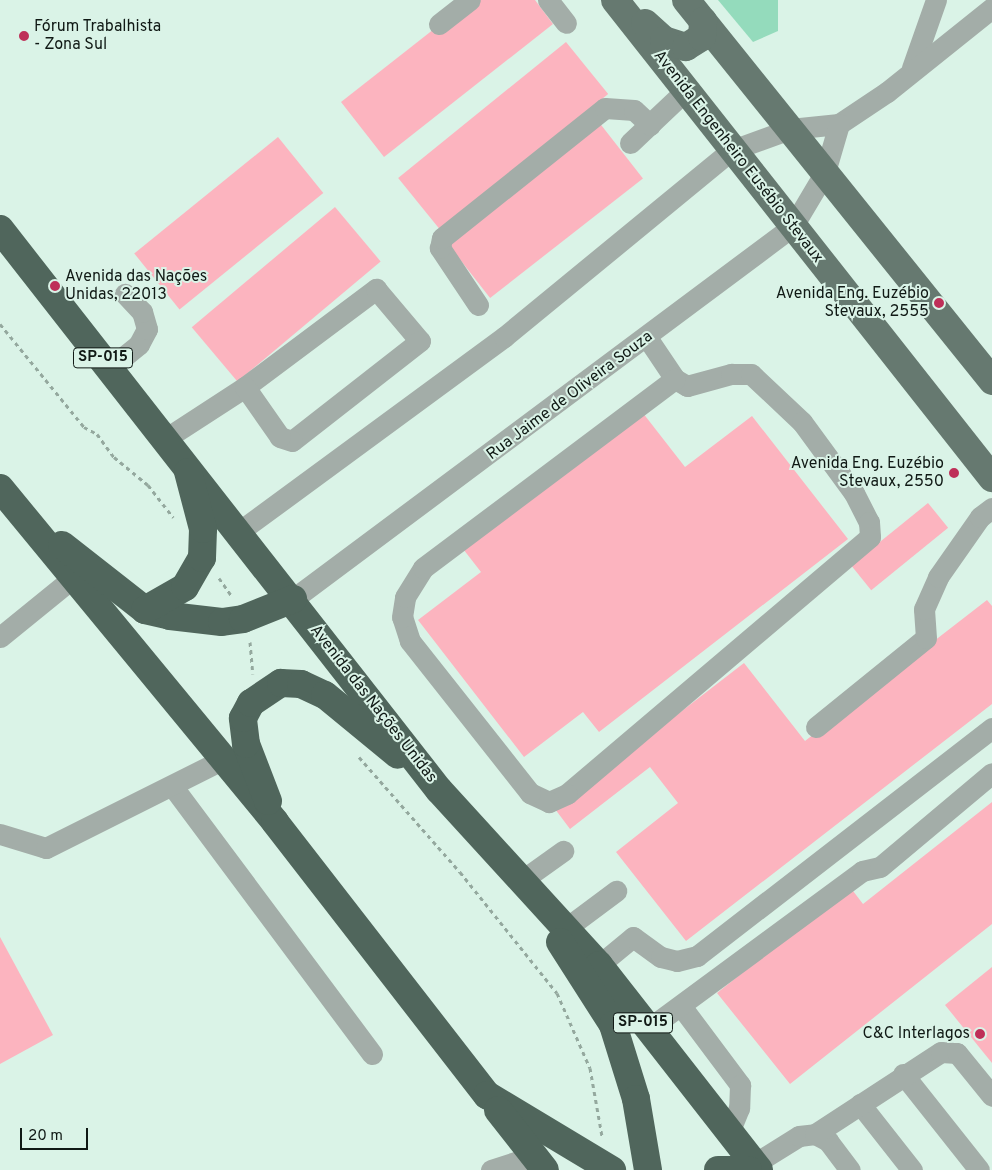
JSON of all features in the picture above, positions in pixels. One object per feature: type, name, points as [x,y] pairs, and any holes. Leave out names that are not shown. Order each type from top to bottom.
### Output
[{"type":"highway","name":"Avenida das Nações Unidas","points":[[0,229],[168,437],[439,790],[599,965],[729,1133],[753,1168]]},
{"type":"highway","points":[[145,610],[186,587],[202,558],[203,529],[186,461]]},
{"type":"highway","points":[[0,488],[276,822],[539,1163]]},
{"type":"highway","points":[[19,513],[145,610],[222,622],[243,619],[293,599]]},
{"type":"highway","points":[[276,822],[246,744],[243,718],[251,703],[281,683],[301,684],[325,695],[439,790]]},
{"type":"highway","points":[[521,881],[613,1025],[636,1099],[648,1170]]},
{"type":"highway","points":[[487,1095],[612,1170]]},
{"type":"highway","points":[[718,1170],[753,1168]]},
{"type":"main road","name":"Avenida Engenheiro Eusébio Stevaux","points":[[615,0],[992,478]]},
{"type":"main road","points":[[620,0],[675,46],[686,47],[699,41],[703,21]]},
{"type":"main road","points":[[686,0],[992,381]]},
{"type":"street","points":[[439,24],[470,0]]},
{"type":"street","points":[[548,0],[566,23]]},
{"type":"street","points":[[912,68],[936,0]]},
{"type":"street","points":[[240,531],[504,337],[732,150],[790,130],[839,124],[888,92],[912,68],[992,8]]},
{"type":"street","points":[[630,143],[686,90]]},
{"type":"street","points":[[478,305],[440,248],[442,238],[606,108],[634,110],[650,125]]},
{"type":"street","name":"Rua Jaime de Oliveira Souza","points":[[293,599],[648,339],[793,226],[824,172],[839,124]]},
{"type":"street","points":[[168,437],[245,387],[376,289],[420,341],[292,441],[280,437],[245,387]]},
{"type":"street","points":[[111,367],[139,344],[147,329],[142,312],[125,294]]},
{"type":"street","points":[[648,339],[675,379],[687,386],[700,386],[731,374],[751,374],[802,422],[854,493],[869,522],[870,537],[568,794],[549,802],[530,793],[410,641],[402,617],[405,597],[423,568],[675,379]]},
{"type":"street","points":[[816,727],[926,638],[924,609],[938,577],[980,517],[992,508]]},
{"type":"street","points":[[0,637],[74,577]]},
{"type":"street","points":[[599,965],[633,937],[661,957],[677,961],[697,956],[992,728]]},
{"type":"street","points":[[0,834],[46,848],[173,787],[224,760]]},
{"type":"street","points":[[648,1029],[862,871],[880,866],[992,773]]},
{"type":"street","points":[[173,787],[372,1054]]},
{"type":"street","points":[[521,881],[563,851]]},
{"type":"street","points":[[565,929],[616,891]]},
{"type":"street","points":[[681,1006],[740,1085],[739,1108],[729,1133]]},
{"type":"street","points":[[753,1168],[798,1136],[815,1134],[902,1074],[941,1052],[957,1053],[992,1096]]},
{"type":"street","points":[[902,1074],[979,1170]]},
{"type":"street","points":[[860,1104],[912,1170]]},
{"type":"street","points":[[815,1134],[828,1141],[850,1170]]},
{"type":"street","points":[[491,1170],[539,1163]]},
{"type":"green space","points":[[718,0],[778,0],[778,31],[753,42]]},
{"type":"building","points":[[471,0],[535,0],[553,24],[384,157],[341,102]]},
{"type":"building","points":[[566,42],[608,94],[440,230],[398,178]]},
{"type":"building","points":[[598,121],[643,179],[490,298],[445,240]]},
{"type":"building","points":[[278,137],[323,193],[180,309],[134,253]]},
{"type":"building","points":[[335,207],[381,261],[237,382],[192,327]]},
{"type":"building","points":[[639,408],[685,467],[752,416],[848,539],[599,732],[583,712],[524,757],[418,620],[481,572],[460,545]]},
{"type":"building","points":[[928,503],[948,528],[871,590],[851,565]]},
{"type":"building","points":[[987,600],[992,606],[992,704],[686,941],[616,852],[678,803],[650,767],[570,829],[555,809],[744,663],[805,741]]},
{"type":"building","points":[[992,802],[992,924],[790,1084],[717,993],[850,887],[863,904]]},
{"type":"building","points":[[0,937],[53,1035],[0,1064]]},
{"type":"building","name":"C&C Interlagos","points":[[992,967],[992,1063],[945,1005]]},
{"type":"place","name":"Fórum Trabalhista - Zona Sul","points":[[24,36]]},
{"type":"place","name":"Avenida das Nações Unidas, 22013","points":[[55,286]]},
{"type":"place","name":"Avenida Eng. Euzébio Stevaux, 2555","points":[[939,303]]},
{"type":"place","name":"Avenida Eng. Euzébio Stevaux, 2550","points":[[954,473]]},
{"type":"place","name":"C&C Interlagos","points":[[980,1034]]}]
